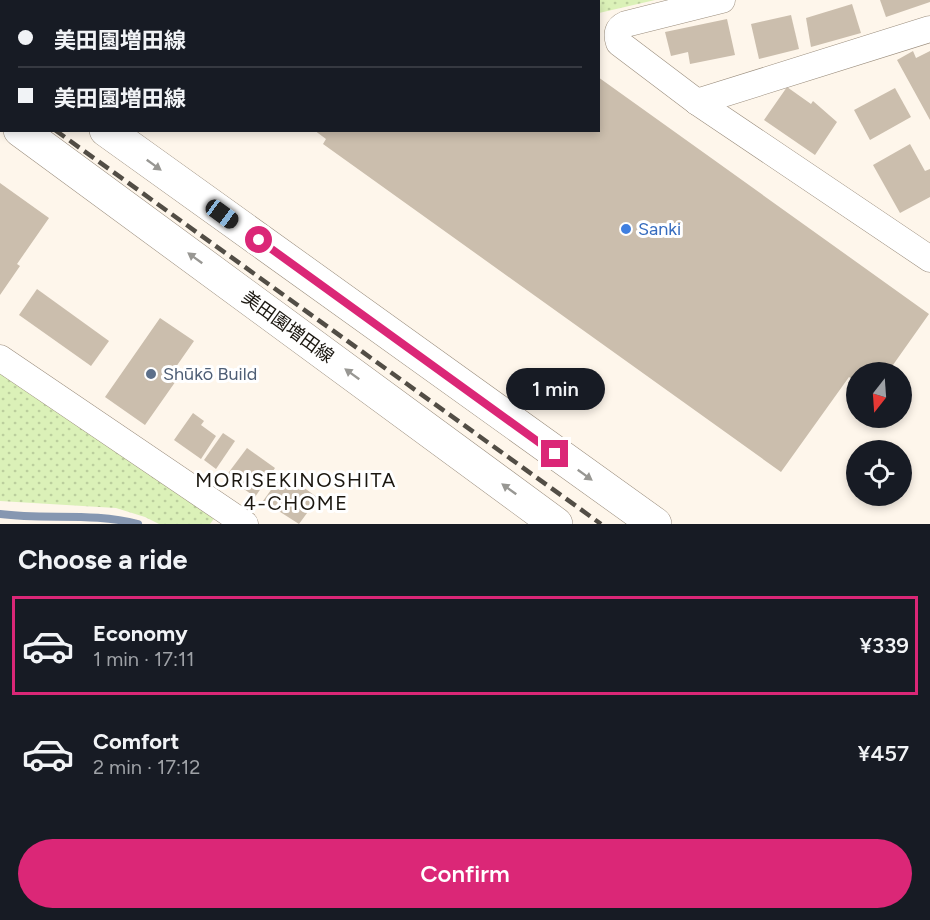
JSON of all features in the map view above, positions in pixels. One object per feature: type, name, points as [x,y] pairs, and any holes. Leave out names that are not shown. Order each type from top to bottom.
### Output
[{"type":"main road","name":"美田園増田線","points":[[23,132],[556,524]]},
{"type":"main road","points":[[109,132],[655,524]]},
{"type":"street","points":[[722,0],[626,24],[617,31],[619,43],[697,102],[930,259]]},
{"type":"street","points":[[697,102],[930,29]]},
{"type":"street","points":[[0,358],[245,524]]},
{"type":"green space","points":[[600,0],[655,0],[600,13]]},
{"type":"green space","points":[[0,370],[216,516],[210,524],[159,524],[116,508],[0,501]]},
{"type":"building","points":[[880,0],[930,0],[930,2],[886,17]]},
{"type":"building","points":[[852,4],[861,33],[811,47],[806,18]]},
{"type":"building","points":[[791,15],[799,49],[759,59],[751,24]]},
{"type":"building","points":[[727,19],[735,55],[690,64],[688,52],[671,56],[665,32]]},
{"type":"building","points":[[913,51],[916,58],[930,51],[930,120],[897,60]]},
{"type":"building","name":"Sanki","points":[[600,78],[929,314],[895,362],[846,362],[846,381],[781,472],[323,144],[326,139],[317,132],[600,132]]},
{"type":"building","points":[[787,87],[811,104],[813,101],[837,122],[815,155],[764,120]]},
{"type":"building","points":[[895,88],[911,117],[870,140],[854,110]]},
{"type":"building","points":[[910,144],[925,171],[930,169],[930,197],[900,213],[873,165]]},
{"type":"building","points":[[0,183],[49,218],[17,264],[20,266],[0,295]]},
{"type":"building","points":[[37,289],[109,341],[91,366],[19,315]]},
{"type":"building","points":[[160,318],[194,341],[171,374],[178,378],[145,425],[105,397]]},
{"type":"building","points":[[193,413],[204,421],[201,425],[216,436],[201,459],[174,440]]},
{"type":"building","points":[[223,433],[235,441],[216,469],[204,460]]},
{"type":"building","points":[[247,448],[275,468],[255,497],[226,476]]},
{"type":"building","points":[[281,476],[292,484],[295,481],[318,498],[299,524],[263,501]]},
{"type":"waterway","points":[[0,514],[104,518],[138,524]]},
{"type":"railway","points":[[58,132],[601,524]]},
{"type":"place","name":"Sanki","points":[[626,229]]},
{"type":"place","name":"Shūkō Build","points":[[151,374]]},
{"type":"district","name":"MORISEKINOSHITA 4-CHOME","points":[[296,492]]},
{"type":"route","points":[[259,240],[555,454]]}]
